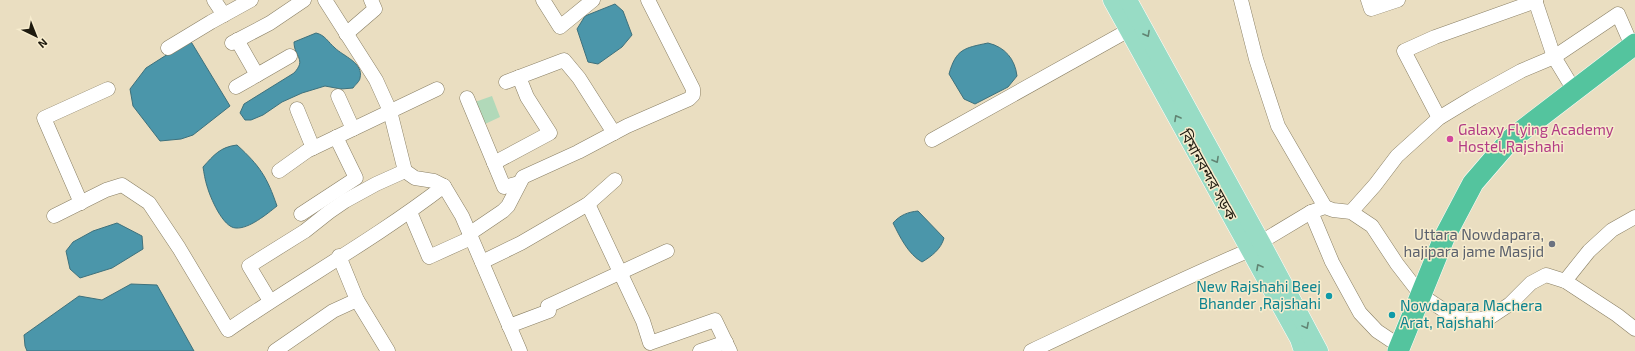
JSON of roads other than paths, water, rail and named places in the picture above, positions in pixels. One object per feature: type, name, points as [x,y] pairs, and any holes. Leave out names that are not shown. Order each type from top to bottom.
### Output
[{"type":"highway","points":[[1398,347],[1444,238],[1473,183],[1511,138],[1633,45]]},
{"type":"main road","name":"বিমানবন্দর সড়ক","points":[[1112,0],[1128,30],[1319,351]]},
{"type":"main road","name":"বিমানবন্দর সড়ক","points":[[1128,0],[1256,246],[1304,351]]},
{"type":"street","points":[[214,0],[224,15]]},
{"type":"street","points":[[168,48],[250,0]]},
{"type":"street","points":[[257,74],[234,41],[270,23],[304,0]]},
{"type":"street","points":[[325,0],[376,80],[390,111],[405,172],[415,178],[434,181],[444,186],[462,216],[520,351]]},
{"type":"street","points":[[346,34],[375,9],[371,0]]},
{"type":"street","points":[[542,0],[560,27],[593,0]]},
{"type":"street","points":[[410,212],[429,258],[470,236],[503,211],[508,206],[523,177],[529,173],[578,152],[614,133],[689,99],[694,92],[648,0]]},
{"type":"street","points":[[1241,0],[1256,59],[1278,126],[1325,207],[1333,210],[1350,212],[1372,226],[1421,295],[1448,313],[1466,320],[1489,318],[1510,304],[1531,283],[1546,275],[1564,281],[1617,315],[1635,329]]},
{"type":"street","points":[[1368,0],[1371,9],[1398,0]]},
{"type":"street","points":[[1439,118],[1404,51],[1435,37],[1536,1],[1554,57],[1574,90]]},
{"type":"street","points":[[1350,212],[1375,185],[1397,156],[1439,118],[1472,98],[1521,71],[1554,57],[1618,14],[1633,45]]},
{"type":"street","points":[[932,140],[1128,30]]},
{"type":"street","points":[[236,87],[290,56]]},
{"type":"street","points":[[494,163],[550,133],[528,97],[512,80],[564,60],[579,78],[614,133]]},
{"type":"street","points":[[81,203],[44,118],[108,89]]},
{"type":"street","points":[[278,171],[313,148],[437,89]]},
{"type":"street","points":[[338,96],[352,129]]},
{"type":"street","points":[[466,98],[504,187],[519,183]]},
{"type":"street","points":[[298,109],[313,148]]},
{"type":"street","points":[[301,214],[356,178],[336,137]]},
{"type":"street","points":[[270,301],[250,266],[305,231],[345,201],[376,184],[405,172]]},
{"type":"street","points":[[482,262],[521,243],[588,204],[615,180]]},
{"type":"street","points":[[54,216],[106,190],[122,185],[149,203],[179,248],[228,330],[339,256],[410,212],[444,186]]},
{"type":"street","points":[[588,204],[643,321],[651,347],[715,320],[728,347],[700,351]]},
{"type":"street","points":[[1031,351],[1125,308],[1191,274],[1256,246],[1311,212],[1325,207]]},
{"type":"street","points":[[1311,212],[1332,262],[1360,313],[1376,331],[1398,347]]},
{"type":"street","points":[[1564,281],[1589,251],[1612,230],[1635,217]]},
{"type":"street","points":[[509,326],[549,311],[548,306],[621,274],[667,251]]},
{"type":"street","points":[[339,256],[357,300],[388,351]]},
{"type":"street","points":[[275,351],[333,311],[357,300]]},
{"type":"water","points":[[615,4],[623,11],[632,35],[622,47],[598,64],[588,62],[577,29],[585,16]]},
{"type":"water","points":[[316,33],[324,37],[335,48],[352,60],[359,68],[360,79],[353,88],[341,89],[325,86],[302,93],[282,102],[263,115],[251,120],[245,120],[240,113],[244,104],[294,73],[298,68],[300,61],[294,42]]},
{"type":"water","points":[[190,40],[230,106],[193,135],[181,139],[160,141],[133,106],[130,89],[146,68]]},
{"type":"water","points":[[988,43],[999,47],[1008,55],[1014,64],[1017,76],[1008,87],[975,104],[964,99],[949,74],[955,59],[962,51],[973,46]]},
{"type":"water","points":[[237,145],[252,159],[262,172],[270,187],[277,206],[252,224],[241,228],[231,227],[222,218],[209,191],[203,167],[214,155],[226,148]]},
{"type":"water","points":[[918,211],[944,238],[941,246],[936,252],[922,262],[909,250],[893,223],[904,214]]},
{"type":"water","points":[[117,223],[142,236],[143,249],[112,268],[80,278],[70,269],[66,251],[73,242],[93,231]]},
{"type":"water","points":[[131,284],[157,285],[194,351],[27,351],[24,335],[79,296],[102,300]]},
{"type":"place","name":"Galaxy Flying Academy Hostel,Rajshahi","points":[[1450,139]]},
{"type":"place","name":"Uttara Nowdapara, hajipara jame Masjid","points":[[1552,244]]},
{"type":"place","name":"New Rajshahi Beej Bhander ,Rajshahi","points":[[1329,296]]},
{"type":"place","name":"Nowdapara Machera Arat, Rajshahi","points":[[1392,315]]}]
